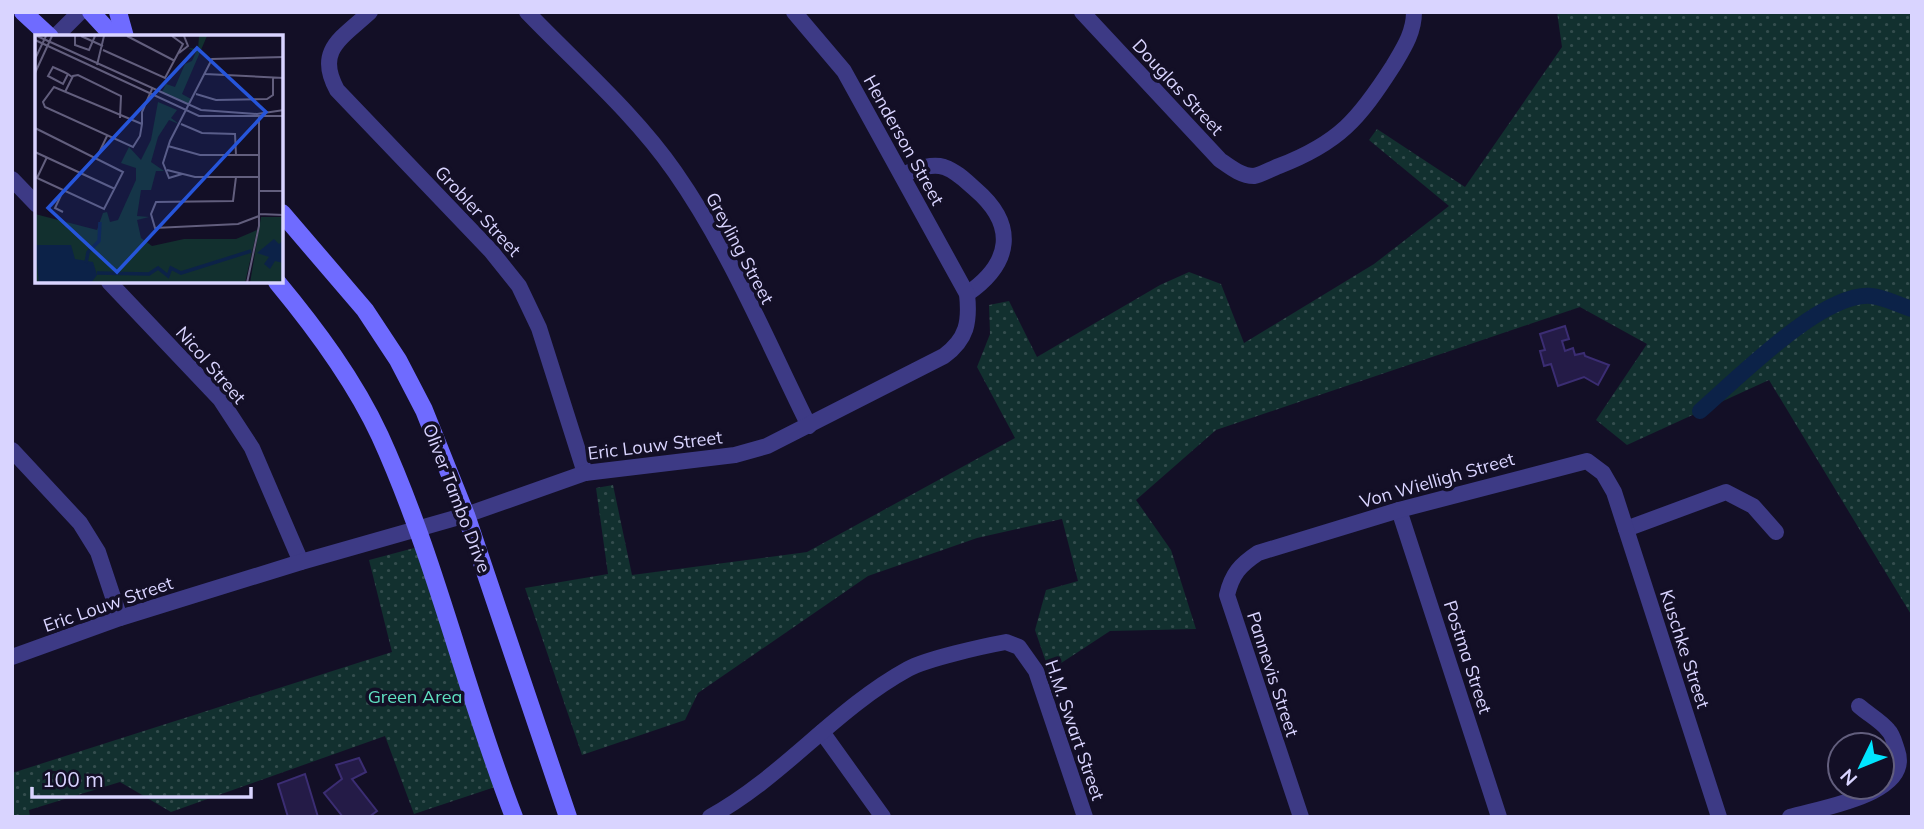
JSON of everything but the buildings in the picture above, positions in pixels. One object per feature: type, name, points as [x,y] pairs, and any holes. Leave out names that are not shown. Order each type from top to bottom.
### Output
[{"type":"street","points":[[23,12],[50,35]]},
{"type":"street","points":[[54,35],[80,12]]},
{"type":"street","points":[[91,12],[112,35]]},
{"type":"street","points":[[118,12],[124,35]]},
{"type":"street","name":"Grobler Street","points":[[370,12],[329,54],[327,67],[330,76],[343,96],[491,251],[519,286],[539,328],[585,473]]},
{"type":"street","name":"Greyling Street","points":[[527,12],[635,122],[674,170],[713,230],[809,426]]},
{"type":"street","name":"Henderson Street","points":[[794,12],[844,71],[968,294]]},
{"type":"street","name":"Douglas Street","points":[[1082,12],[1220,160],[1238,173],[1254,176],[1317,148],[1343,131],[1363,112],[1406,46],[1414,24],[1414,12]]},
{"type":"street","points":[[902,175],[920,168],[944,167],[979,192],[998,216],[1005,231],[1002,255],[982,284],[968,294]]},
{"type":"street","points":[[12,179],[35,203]]},
{"type":"street","name":"Oliver Tambo Drive","points":[[284,215],[365,310],[398,360],[424,410],[466,515],[568,817]]},
{"type":"street","name":"Nicol Street","points":[[111,284],[220,399],[252,448],[302,562]]},
{"type":"street","points":[[279,284],[333,355],[373,422],[418,528],[514,817]]},
{"type":"street","name":"Eric Louw Street","points":[[12,657],[120,618],[466,515],[585,473],[735,454],[767,446],[944,356],[958,345],[968,328],[968,294]]},
{"type":"street","points":[[12,450],[80,523],[98,552],[120,618]]},
{"type":"street","name":"Von Wielligh Street","points":[[1258,553],[1399,510],[1579,461],[1595,464],[1614,492]]},
{"type":"street","name":"Kuschke Street","points":[[1614,492],[1719,817]]},
{"type":"street","points":[[1626,529],[1726,492],[1753,506],[1776,532]]},
{"type":"street","name":"Postma Street","points":[[1399,510],[1499,817]]},
{"type":"street","name":"Pannevis Street","points":[[1258,553],[1241,564],[1232,576],[1227,595],[1301,817]]},
{"type":"street","name":"H.M. Swart Street","points":[[822,732],[881,685],[911,667],[1006,642],[1019,647],[1029,657],[1085,817]]},
{"type":"street","points":[[1790,817],[1874,792],[1888,783],[1898,770],[1899,754],[1890,731],[1859,706]]},
{"type":"street","points":[[710,817],[744,798],[822,732],[883,817]]},
{"type":"green space","points":[[1557,12],[1912,12],[1912,616],[1769,380],[1627,445],[1596,420],[1647,344],[1580,307],[1216,430],[1136,500],[1171,550],[1196,629],[1110,631],[1049,671],[1035,630],[1046,590],[1078,581],[1062,519],[977,538],[868,576],[698,693],[685,720],[582,755],[525,588],[608,574],[596,488],[613,485],[632,575],[807,552],[1015,438],[977,367],[990,334],[989,305],[1009,301],[1037,357],[1160,285],[1189,272],[1221,284],[1244,343],[1374,264],[1449,206],[1369,140],[1377,129],[1465,187],[1562,47]]},
{"type":"green space","name":"Green Area","points":[[418,547],[495,787],[414,814],[385,736],[171,812],[120,782],[29,810],[30,817],[12,817],[12,773],[392,652],[369,560]]},
{"type":"waterway","points":[[1700,411],[1757,359],[1805,322],[1829,308],[1851,298],[1871,296],[1912,309]]}]
